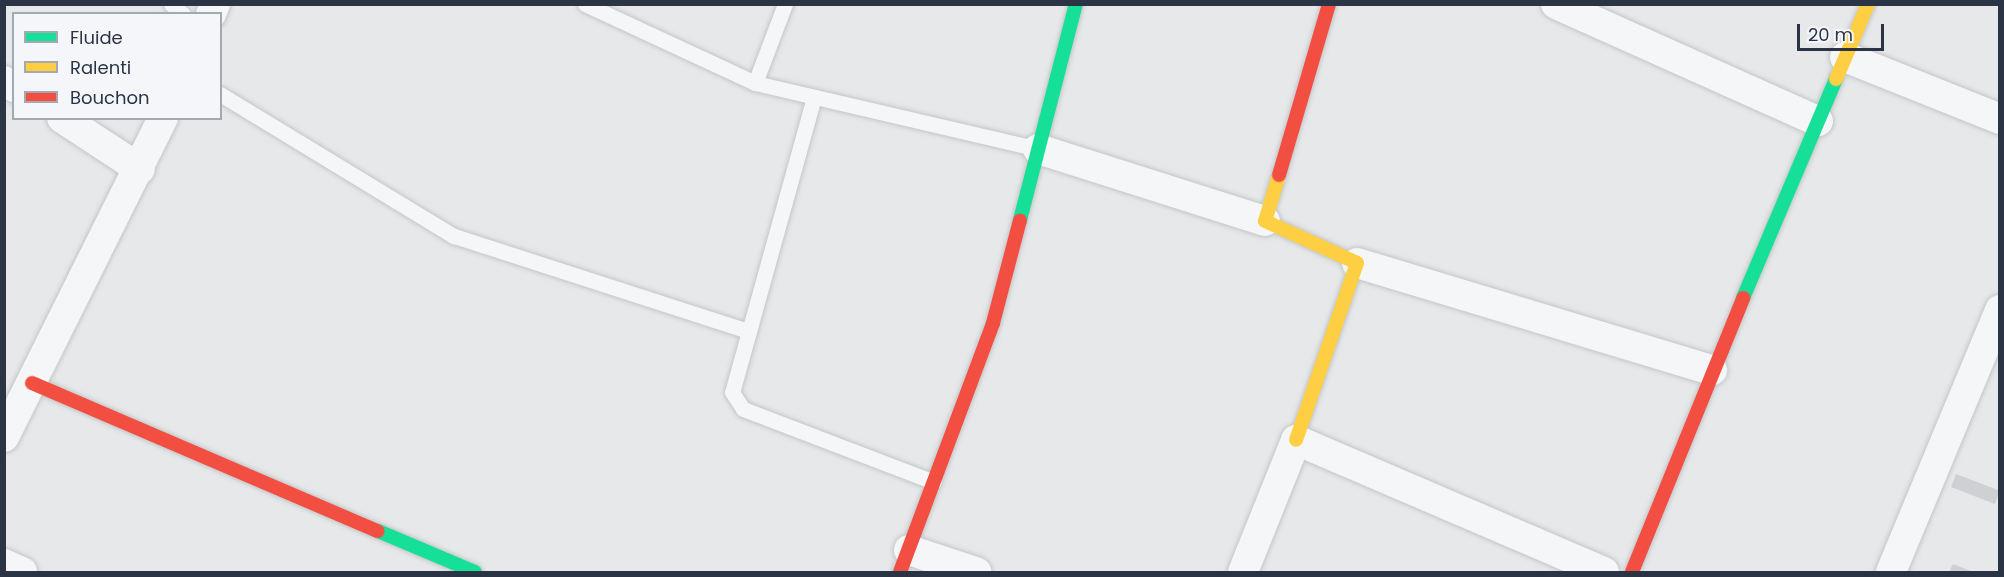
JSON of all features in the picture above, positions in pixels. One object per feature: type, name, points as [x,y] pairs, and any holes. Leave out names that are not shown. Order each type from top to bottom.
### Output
[{"type":"street","points":[[976,573],[904,561],[993,322],[1076,4]]},
{"type":"street","points":[[1265,221],[1329,4]]},
{"type":"street","points":[[1556,4],[1818,121]]},
{"type":"street","points":[[1632,573],[1712,370],[1868,4]]},
{"type":"street","points":[[1845,57],[2000,119]]},
{"type":"street","points":[[65,120],[140,169]]},
{"type":"street","points":[[6,432],[140,169],[162,120]]},
{"type":"street","points":[[1038,149],[1265,221],[1357,263],[1712,370]]},
{"type":"street","points":[[1243,573],[1296,440],[1357,263]]},
{"type":"street","points":[[1891,573],[2000,310]]},
{"type":"street","points":[[32,383],[475,573]]},
{"type":"street","points":[[1296,440],[1604,573]]},
{"type":"street","points":[[4,564],[22,573]]},
{"type":"lane","points":[[585,4],[755,83],[1038,149]]},
{"type":"lane","points":[[755,83],[785,4]]},
{"type":"lane","points":[[222,95],[454,236],[749,331]]},
{"type":"lane","points":[[814,97],[732,392],[743,409],[934,482]]},
{"type":"building","points":[[1956,474],[2000,491],[1995,504],[1951,487]]},
{"type":"building","points":[[1953,564],[1973,572],[1949,572]]},
{"type":"traffic: fast","points":[[1020,220],[1076,4]]},
{"type":"traffic: fast","points":[[1743,298],[1836,79]]},
{"type":"traffic: fast","points":[[378,531],[475,572]]},
{"type":"traffic: slow","points":[[1836,79],[1868,4]]},
{"type":"traffic: slow","points":[[1279,175],[1265,221],[1357,263],[1296,440]]},
{"type":"traffic: jam","points":[[1279,175],[1329,4]]},
{"type":"traffic: jam","points":[[900,572],[993,323],[1020,220]]},
{"type":"traffic: jam","points":[[1632,572],[1743,298]]},
{"type":"traffic: jam","points":[[32,383],[378,531]]}]
